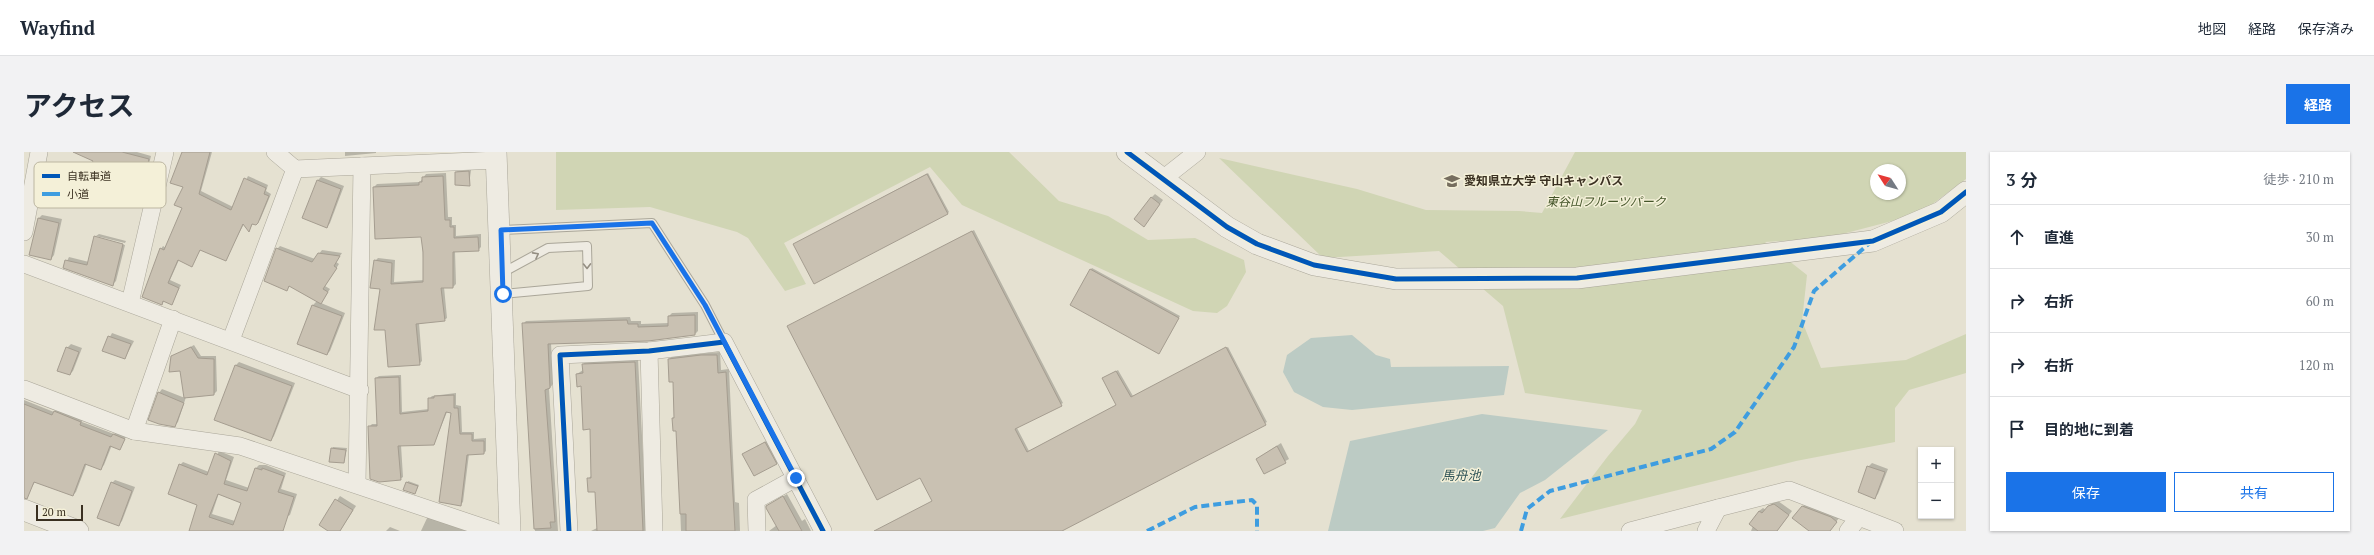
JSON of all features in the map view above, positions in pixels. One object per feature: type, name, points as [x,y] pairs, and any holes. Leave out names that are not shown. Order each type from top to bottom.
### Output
[{"type":"street","points":[[163,162],[165,152]]},
{"type":"street","points":[[275,152],[295,169],[362,166],[496,156],[501,230],[510,531]]},
{"type":"street","points":[[1128,152],[1227,227],[1257,244],[1314,265],[1396,279],[1577,278],[1873,241],[1941,212],[1966,192]]},
{"type":"street","points":[[1164,178],[1197,152]]},
{"type":"street","points":[[24,232],[33,161]]},
{"type":"street","points":[[357,484],[360,390],[362,166]]},
{"type":"street","points":[[231,340],[295,169]]},
{"type":"street","points":[[130,302],[152,208]]},
{"type":"street","points":[[24,264],[130,302],[360,390]]},
{"type":"street","points":[[134,431],[173,319]]},
{"type":"street","points":[[569,531],[560,355],[648,351],[724,342],[823,531]]},
{"type":"street","points":[[648,351],[654,531]]},
{"type":"street","points":[[24,389],[134,431],[240,446],[494,531]]},
{"type":"street","points":[[757,531],[756,500],[796,478]]},
{"type":"street","points":[[1630,531],[1789,490],[1895,531]]},
{"type":"street","points":[[1706,531],[1718,508]]},
{"type":"street","points":[[24,510],[78,531]]},
{"type":"street","points":[[1848,531],[1859,517]]},
{"type":"lane","points":[[501,230],[652,223],[705,305],[724,342]]},
{"type":"lane","points":[[502,273],[548,248],[587,246],[588,286],[503,294]]},
{"type":"green space","points":[[556,152],[1009,152],[1059,201],[1108,216],[1148,240],[1195,238],[1244,260],[1246,272],[1227,306],[1217,313],[1193,311],[962,205],[930,167],[784,243],[806,284],[785,291],[748,238],[737,232],[650,207],[556,210]]},
{"type":"green space","name":"東谷山フルーツパーク","points":[[1575,152],[1966,152],[1966,179],[1919,214],[1827,238],[1765,242],[1807,275],[1802,321],[1821,368],[1906,360],[1966,334],[1966,373],[1909,390],[1895,408],[1895,442],[1796,461],[1560,519],[1608,456],[1635,424],[1642,410],[1525,393],[1503,306],[1439,251],[1323,258],[1219,158],[1357,189],[1426,210],[1519,211],[1542,213]]},
{"type":"water","points":[[1352,335],[1376,355],[1390,359],[1391,367],[1509,366],[1504,395],[1352,410],[1323,407],[1294,392],[1283,372],[1287,355],[1311,338]]},
{"type":"water","name":"馬舟池","points":[[1482,414],[1608,430],[1545,480],[1520,493],[1495,528],[1483,531],[1328,531],[1350,441]]},
{"type":"building","points":[[73,152],[122,152],[149,159],[148,162],[93,161]]},
{"type":"building","points":[[182,152],[210,152],[199,194],[231,210],[244,178],[266,188],[264,194],[269,196],[258,223],[256,225],[252,224],[249,232],[243,224],[226,261],[200,250],[192,267],[178,260],[168,283],[179,288],[172,305],[163,301],[162,305],[142,297],[160,248],[164,250],[182,208],[174,205],[183,187],[170,183]]},
{"type":"building","points":[[469,171],[470,186],[455,185],[455,172]]},
{"type":"building","points":[[927,174],[948,214],[814,284],[793,244]]},
{"type":"building","points":[[443,176],[445,220],[450,220],[450,227],[454,227],[454,238],[478,237],[479,251],[453,252],[453,288],[441,288],[445,321],[416,324],[420,365],[388,367],[385,330],[374,330],[380,289],[370,288],[374,260],[392,263],[391,284],[423,282],[423,252],[421,237],[375,239],[373,187],[419,185],[419,182],[422,182],[422,177]]},
{"type":"building","points":[[317,180],[341,189],[327,228],[302,218]]},
{"type":"building","points":[[1151,197],[1160,204],[1144,227],[1134,219]]},
{"type":"building","points":[[38,218],[59,223],[51,260],[29,255]]},
{"type":"building","points":[[972,231],[1062,406],[1015,429],[1027,452],[1116,405],[1102,378],[1116,371],[1131,397],[1226,347],[1266,425],[1062,531],[874,531],[932,501],[920,478],[877,500],[787,326]]},
{"type":"building","points":[[94,236],[123,244],[113,286],[63,268],[65,260],[87,265]]},
{"type":"building","points":[[276,248],[312,262],[318,253],[340,256],[334,266],[337,268],[323,289],[328,292],[321,304],[289,286],[287,291],[264,281]]},
{"type":"building","points":[[1090,269],[1179,318],[1159,354],[1070,305]]},
{"type":"building","points":[[312,305],[342,316],[327,355],[297,344]]},
{"type":"building","points":[[695,315],[695,335],[648,341],[548,344],[550,388],[545,390],[555,522],[550,522],[551,528],[534,529],[522,323],[627,320],[628,324],[638,324],[638,327],[668,326],[668,316]]},
{"type":"building","points":[[108,336],[131,344],[125,359],[102,351]]},
{"type":"building","points":[[66,347],[79,352],[70,375],[57,371]]},
{"type":"building","points":[[191,347],[198,358],[214,359],[214,395],[184,398],[180,371],[169,372],[171,356]]},
{"type":"building","points":[[701,355],[717,355],[718,373],[726,372],[735,531],[686,531],[686,514],[680,514],[676,431],[673,431],[672,418],[674,418],[673,382],[669,382],[668,359]]},
{"type":"building","points":[[635,362],[643,531],[597,531],[595,492],[588,492],[587,478],[591,478],[590,429],[583,430],[581,386],[577,387],[576,374],[583,373],[582,364]]},
{"type":"building","points":[[235,365],[292,386],[271,441],[214,420]]},
{"type":"building","points":[[399,377],[400,414],[428,411],[428,398],[434,398],[434,396],[454,395],[454,408],[458,408],[460,434],[472,434],[472,441],[484,441],[484,454],[467,455],[461,506],[439,502],[451,413],[446,412],[434,445],[398,446],[401,480],[379,482],[370,479],[368,426],[377,426],[375,378]]},
{"type":"building","points":[[158,392],[184,403],[175,427],[148,420]]},
{"type":"building","points":[[24,404],[52,415],[54,411],[81,422],[80,425],[111,437],[113,434],[125,439],[120,450],[110,446],[101,470],[85,464],[73,496],[34,482],[27,499],[24,498]]},
{"type":"building","points":[[765,442],[777,464],[754,476],[742,454]]},
{"type":"building","points":[[1277,446],[1286,463],[1264,474],[1256,459]]},
{"type":"building","points":[[331,448],[346,450],[344,463],[329,462]]},
{"type":"building","points":[[215,453],[231,461],[224,484],[247,491],[255,468],[262,470],[262,468],[284,476],[278,492],[294,497],[283,531],[189,531],[197,505],[168,494],[179,464],[207,475]],"holes":[[[218,494],[241,503],[233,525],[209,517]]]},
{"type":"building","points":[[1867,466],[1885,472],[1875,499],[1858,492]]},
{"type":"building","points":[[111,482],[132,491],[119,526],[97,518]]},
{"type":"building","points":[[406,482],[418,486],[415,494],[403,490]]},
{"type":"building","points":[[783,496],[802,531],[779,531],[766,508],[766,506]]},
{"type":"building","points":[[335,499],[353,510],[340,531],[328,531],[319,525]]},
{"type":"building","points":[[1774,504],[1789,515],[1777,531],[1758,531],[1749,524],[1759,511],[1762,513],[1768,506]]},
{"type":"building","points":[[1802,506],[1831,517],[1837,522],[1830,531],[1809,531],[1792,518]]},
{"type":"marked path","points":[[1521,531],[1527,509],[1550,491],[1711,449],[1735,432],[1794,347],[1814,291],[1871,242]]},
{"type":"marked path","points":[[1147,531],[1195,507],[1252,500],[1257,505],[1257,531]]},
{"type":"cycle path","points":[[1127,152],[1227,227],[1257,244],[1314,265],[1396,279],[1577,278],[1873,241],[1941,212],[1966,192]]},
{"type":"cycle path","points":[[569,531],[560,355],[649,351],[724,342],[823,531]]},
{"type":"place","name":"愛知県立大学 守山キャンパス","points":[[1452,181]]},
{"type":"route","points":[[503,294],[501,230],[652,223],[705,305],[796,478]]}]
